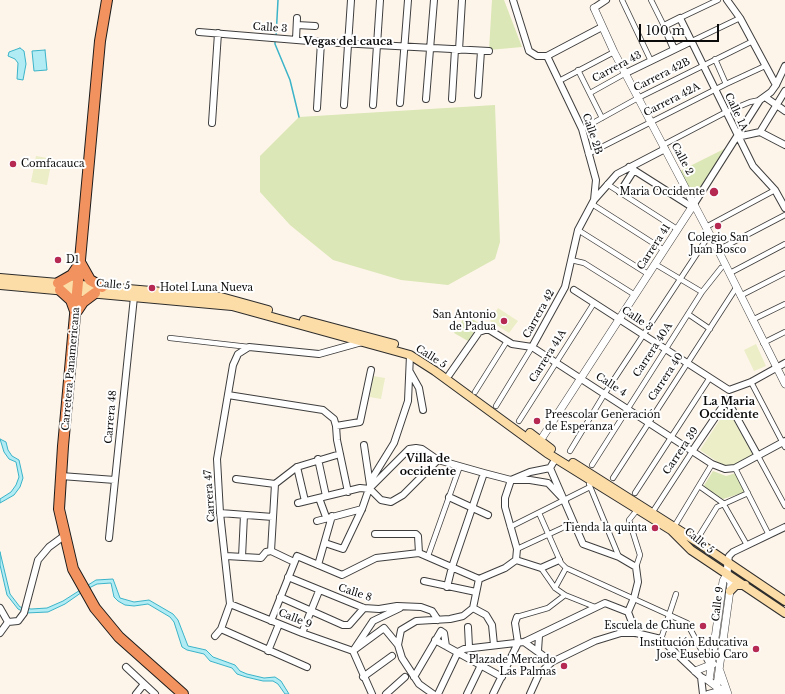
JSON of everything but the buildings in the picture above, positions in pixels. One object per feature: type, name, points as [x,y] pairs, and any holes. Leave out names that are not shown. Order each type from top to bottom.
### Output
[{"type":"highway","name":"Carretera Panamericana","points":[[107,0],[100,41],[59,510],[73,569],[95,608],[119,637],[183,694]]},
{"type":"highway","points":[[76,315],[71,300],[59,286],[72,275],[81,262]]},
{"type":"highway","points":[[76,315],[83,302],[99,290],[86,274],[81,262]]},
{"type":"main road","name":"Calle 5","points":[[0,278],[99,290],[221,298],[251,304],[397,345],[418,354],[540,441],[696,541],[785,601]]},
{"type":"main road","name":"Calle 5","points":[[0,285],[59,286]]},
{"type":"main road","name":"Calle 5","points":[[99,290],[134,296],[232,306],[410,355],[435,371],[589,483],[671,530],[691,550],[785,613]]},
{"type":"main road","points":[[730,591],[736,585],[745,586]]},
{"type":"main road","points":[[758,595],[757,588],[764,587]]},
{"type":"street","points":[[344,105],[351,0]]},
{"type":"street","points":[[373,105],[380,0]]},
{"type":"street","points":[[400,103],[408,0]]},
{"type":"street","points":[[426,99],[434,0]]},
{"type":"street","points":[[452,100],[462,0]]},
{"type":"street","points":[[513,0],[530,51],[537,56],[547,56],[602,27]]},
{"type":"street","points":[[594,8],[606,0]]},
{"type":"street","points":[[622,0],[651,61]]},
{"type":"street","points":[[664,26],[718,0]]},
{"type":"street","points":[[726,0],[740,18],[776,85]]},
{"type":"street","points":[[653,1],[674,49]]},
{"type":"street","name":"Calle 2","points":[[594,8],[614,52],[693,205],[706,226],[785,384]]},
{"type":"street","name":"Calle 1A","points":[[680,18],[690,42],[752,166],[775,190],[785,208]]},
{"type":"street","name":"Carrera 43","points":[[590,93],[674,49],[740,18]]},
{"type":"street","points":[[296,40],[297,21],[315,26]]},
{"type":"street","name":"Calle 3","points":[[199,32],[349,44],[489,51]]},
{"type":"street","points":[[212,123],[218,33]]},
{"type":"street","name":"Carrera 42B","points":[[582,129],[638,98],[753,41]]},
{"type":"street","points":[[317,108],[321,42]]},
{"type":"street","points":[[478,95],[481,51]]},
{"type":"street","points":[[559,81],[614,52]]},
{"type":"street","name":"Calle 2B","points":[[547,56],[582,129],[596,180],[593,202]]},
{"type":"street","points":[[715,59],[726,84]]},
{"type":"street","name":"Carrera 42A","points":[[588,154],[726,84],[765,66]]},
{"type":"street","name":"Carrera 41","points":[[540,441],[737,137],[763,99],[776,85],[785,66]]},
{"type":"street","points":[[578,70],[602,118]]},
{"type":"street","points":[[760,132],[785,91]]},
{"type":"street","points":[[763,99],[785,111]]},
{"type":"street","name":"Carrera 42","points":[[496,406],[532,348],[565,287],[578,230],[593,202],[607,184],[617,174],[632,169],[664,147],[726,112],[750,102],[763,99]]},
{"type":"street","points":[[737,137],[760,132],[785,145]]},
{"type":"street","points":[[620,192],[632,169],[693,205]]},
{"type":"street","points":[[596,180],[607,184],[678,229]]},
{"type":"street","points":[[706,226],[775,190]]},
{"type":"street","points":[[593,202],[664,250]]},
{"type":"street","points":[[718,250],[785,215]]},
{"type":"street","points":[[578,230],[648,274]]},
{"type":"street","points":[[570,451],[605,393],[706,240]]},
{"type":"street","points":[[730,273],[785,244]]},
{"type":"street","points":[[571,260],[584,264],[635,295]]},
{"type":"street","points":[[655,264],[702,292]]},
{"type":"street","name":"Carrera 40A","points":[[592,465],[702,292],[720,268]]},
{"type":"street","points":[[740,296],[785,273]]},
{"type":"street","name":"Carrera 40","points":[[613,478],[736,288]]},
{"type":"street","name":"Calle 3","points":[[574,290],[729,390],[751,382]]},
{"type":"street","name":"Carrera 48","points":[[109,538],[134,296]]},
{"type":"street","name":"Carrera 41A","points":[[519,421],[594,303]]},
{"type":"street","points":[[752,320],[785,304]]},
{"type":"street","points":[[688,314],[710,329]]},
{"type":"street","name":"Calle 4","points":[[449,375],[479,332],[483,329],[488,329],[507,341],[522,347],[532,348],[556,362],[693,450],[712,464],[725,469],[735,468]]},
{"type":"street","points":[[764,343],[785,332]]},
{"type":"street","points":[[170,338],[318,354],[362,342]]},
{"type":"street","points":[[475,392],[507,341]]},
{"type":"street","name":"Carrera 47","points":[[215,636],[220,630],[230,604],[226,556],[220,513],[217,459],[233,365],[238,354],[249,347]]},
{"type":"street","points":[[325,543],[344,550],[362,509],[373,477],[394,443],[408,401],[410,355]]},
{"type":"street","points":[[770,535],[735,468],[784,444],[751,382],[785,363]]},
{"type":"street","points":[[336,426],[360,422],[371,370]]},
{"type":"street","points":[[409,370],[419,388],[423,410]]},
{"type":"street","points":[[635,493],[709,378]]},
{"type":"street","points":[[228,395],[323,410],[334,419],[348,492]]},
{"type":"street","name":"Carrera 39","points":[[652,513],[727,400],[758,456]]},
{"type":"street","points":[[364,445],[370,487],[380,500],[391,502],[403,495],[438,460]]},
{"type":"street","points":[[298,503],[370,487],[409,450],[416,448],[422,449],[438,460],[484,473],[512,480],[530,480],[548,483],[565,501]]},
{"type":"street","points":[[236,479],[275,484],[297,467],[340,454]]},
{"type":"street","points":[[758,456],[785,506]]},
{"type":"street","points":[[226,556],[261,558],[266,552],[271,551],[318,565],[342,575],[376,558],[419,553],[480,579],[505,568],[516,560],[517,549],[505,508],[505,498],[512,480],[530,472],[550,468],[556,458]]},
{"type":"street","points":[[318,460],[326,496]]},
{"type":"street","points":[[674,527],[712,464]]},
{"type":"street","points":[[428,556],[460,466]]},
{"type":"street","points":[[297,467],[305,501]]},
{"type":"street","points":[[550,468],[583,544],[619,557],[636,567]]},
{"type":"street","points":[[447,587],[452,567],[484,473]]},
{"type":"street","points":[[62,476],[115,480]]},
{"type":"street","points":[[510,527],[565,501],[589,483],[619,557]]},
{"type":"street","points":[[271,551],[275,484]]},
{"type":"street","points":[[699,486],[723,503],[747,546]]},
{"type":"street","points":[[696,541],[716,507],[748,492]]},
{"type":"street","points":[[449,497],[488,515]]},
{"type":"street","points":[[318,565],[325,543],[329,517],[319,498]]},
{"type":"street","points":[[317,521],[362,509]]},
{"type":"street","points":[[636,633],[628,612],[634,598],[638,582],[636,567],[640,555],[629,520],[637,510]]},
{"type":"street","points":[[220,513],[273,517]]},
{"type":"street","points":[[539,513],[559,560],[566,568],[687,623],[711,665],[695,671]]},
{"type":"street","points":[[242,557],[244,515]]},
{"type":"street","points":[[517,549],[573,523]]},
{"type":"street","points":[[728,562],[730,554],[785,527]]},
{"type":"street","points":[[375,534],[413,533],[418,536],[419,553]]},
{"type":"street","points":[[0,633],[8,622],[18,621],[24,613],[38,560],[49,547],[64,536]]},
{"type":"street","points":[[271,621],[295,559]]},
{"type":"street","points":[[516,560],[541,568],[554,588],[565,595],[595,607]]},
{"type":"street","points":[[541,568],[559,560]]},
{"type":"street","name":"Calle 9","points":[[709,681],[723,581],[727,574],[728,562]]},
{"type":"street","points":[[554,588],[566,568]]},
{"type":"street","name":"Calle 9","points":[[723,691],[720,670],[731,583],[727,574]]},
{"type":"street","name":"Calle 8","points":[[288,577],[319,591],[364,608],[379,609],[404,606],[421,607],[432,611],[438,620]]},
{"type":"street","points":[[398,645],[401,630],[410,623],[464,616],[473,608],[480,579]]},
{"type":"street","points":[[424,581],[476,592]]},
{"type":"street","points":[[302,633],[319,591]]},
{"type":"street","points":[[661,639],[676,594]]},
{"type":"street","points":[[493,694],[521,643],[515,623],[517,617],[548,608],[565,595]]},
{"type":"street","points":[[280,597],[343,625],[349,625],[364,608]]},
{"type":"street","points":[[438,694],[458,652],[469,647],[521,643],[539,636],[595,607],[606,603],[628,612]]},
{"type":"street","name":"Calle 9","points":[[230,604],[302,633],[353,651]]},
{"type":"street","points":[[353,651],[373,621],[404,606]]},
{"type":"street","points":[[0,608],[8,622]]},
{"type":"street","points":[[473,608],[486,615],[492,625],[494,645]]},
{"type":"street","points":[[268,650],[279,624]]},
{"type":"street","points":[[468,627],[469,647]]},
{"type":"street","points":[[353,651],[360,647],[380,629],[385,628],[398,645],[402,658],[414,677],[419,684],[432,694]]},
{"type":"street","points":[[220,630],[307,667]]},
{"type":"street","points":[[414,677],[435,640],[442,631],[446,646]]},
{"type":"street","points":[[530,694],[539,674],[552,662],[608,636],[636,633],[661,639],[701,677],[723,691]]},
{"type":"street","points":[[538,651],[539,636]]},
{"type":"street","points":[[435,640],[502,678]]},
{"type":"street","points":[[521,643],[538,651],[552,662]]},
{"type":"street","points":[[353,651],[363,677],[372,694]]},
{"type":"street","points":[[363,677],[392,656]]},
{"type":"street","points":[[467,694],[481,665]]},
{"type":"street","points":[[126,667],[155,694]]},
{"type":"street","points":[[720,670],[723,691]]},
{"type":"street","points":[[386,694],[405,677]]},
{"type":"street","points":[[701,677],[704,694],[723,691]]},
{"type":"street","points":[[136,694],[144,684]]},
{"type":"street","points":[[708,694],[723,691]]},
{"type":"green space","points":[[492,0],[504,0],[522,47],[489,50]]},
{"type":"green space","points":[[495,105],[500,242],[495,259],[448,285],[401,280],[333,260],[290,225],[260,192],[260,156],[299,117]]},
{"type":"green space","points":[[726,148],[694,198],[680,171]]},
{"type":"green space","points":[[36,156],[52,159],[47,185],[31,182]]},
{"type":"green space","name":"San Antonio de Padua","points":[[498,308],[518,321],[509,333],[490,321]]},
{"type":"green space","points":[[466,315],[480,324],[468,341],[454,333]]},
{"type":"green space","points":[[756,344],[766,366],[754,371],[744,350]]},
{"type":"green space","points":[[373,376],[385,378],[381,399],[370,397]]},
{"type":"green space","points":[[727,409],[753,454],[737,464],[725,467],[700,450]]},
{"type":"green space","points":[[713,471],[726,476],[736,473],[745,492],[723,499],[703,487]]},
{"type":"water","points":[[20,48],[24,51],[26,64],[23,80],[17,79],[18,63],[15,59],[8,56],[9,52]]},
{"type":"water","points":[[45,50],[47,70],[34,71],[32,51]]},
{"type":"water","points":[[0,439],[6,442],[8,450],[12,456],[19,460],[23,478],[20,487],[14,495],[0,503],[0,499],[11,492],[19,477],[16,462],[9,459],[4,452]]},
{"type":"water","points":[[0,552],[10,594],[20,607],[31,609],[47,608],[63,601],[96,580],[113,579],[120,598],[134,602],[149,600],[173,614],[178,620],[188,646],[206,650],[213,657],[235,665],[240,671],[247,674],[264,678],[275,677],[281,681],[289,694],[285,694],[278,684],[273,681],[263,681],[237,674],[232,668],[210,661],[204,654],[187,650],[182,647],[174,622],[170,617],[148,604],[134,606],[125,605],[118,601],[114,597],[111,583],[97,584],[85,590],[65,604],[48,612],[26,613],[18,609],[7,595],[0,565]]},
{"type":"waterway","points":[[276,37],[278,0]]},
{"type":"waterway","points":[[275,41],[290,80],[299,117]]},
{"type":"place","name":"Comfacauca","points":[[13,164]]},
{"type":"place","name":"Maria Occidente","points":[[714,192]]},
{"type":"place","name":"Colegio San Juan Bosco","points":[[718,226]]},
{"type":"place","name":"D1","points":[[58,260]]},
{"type":"place","name":"Hotel Luna Nueva","points":[[152,288]]},
{"type":"place","name":"San Antonio de Padua","points":[[504,321]]},
{"type":"place","name":"Preescolar Generación de Esperanza","points":[[537,421]]},
{"type":"place","name":"Tienda la quinta","points":[[655,528]]},
{"type":"place","name":"Escuela de Chune","points":[[703,626]]},
{"type":"place","name":"Institución Educativa Jose Eusebio Caro","points":[[756,649]]},
{"type":"place","name":"Plazade Mercado Las Palmas","points":[[564,666]]},
{"type":"district","name":"Vegas del cauca","points":[[348,42]]},
{"type":"district","name":"La Maria Occidente","points":[[729,408]]},
{"type":"district","name":"Villa de occidente","points":[[428,465]]}]
